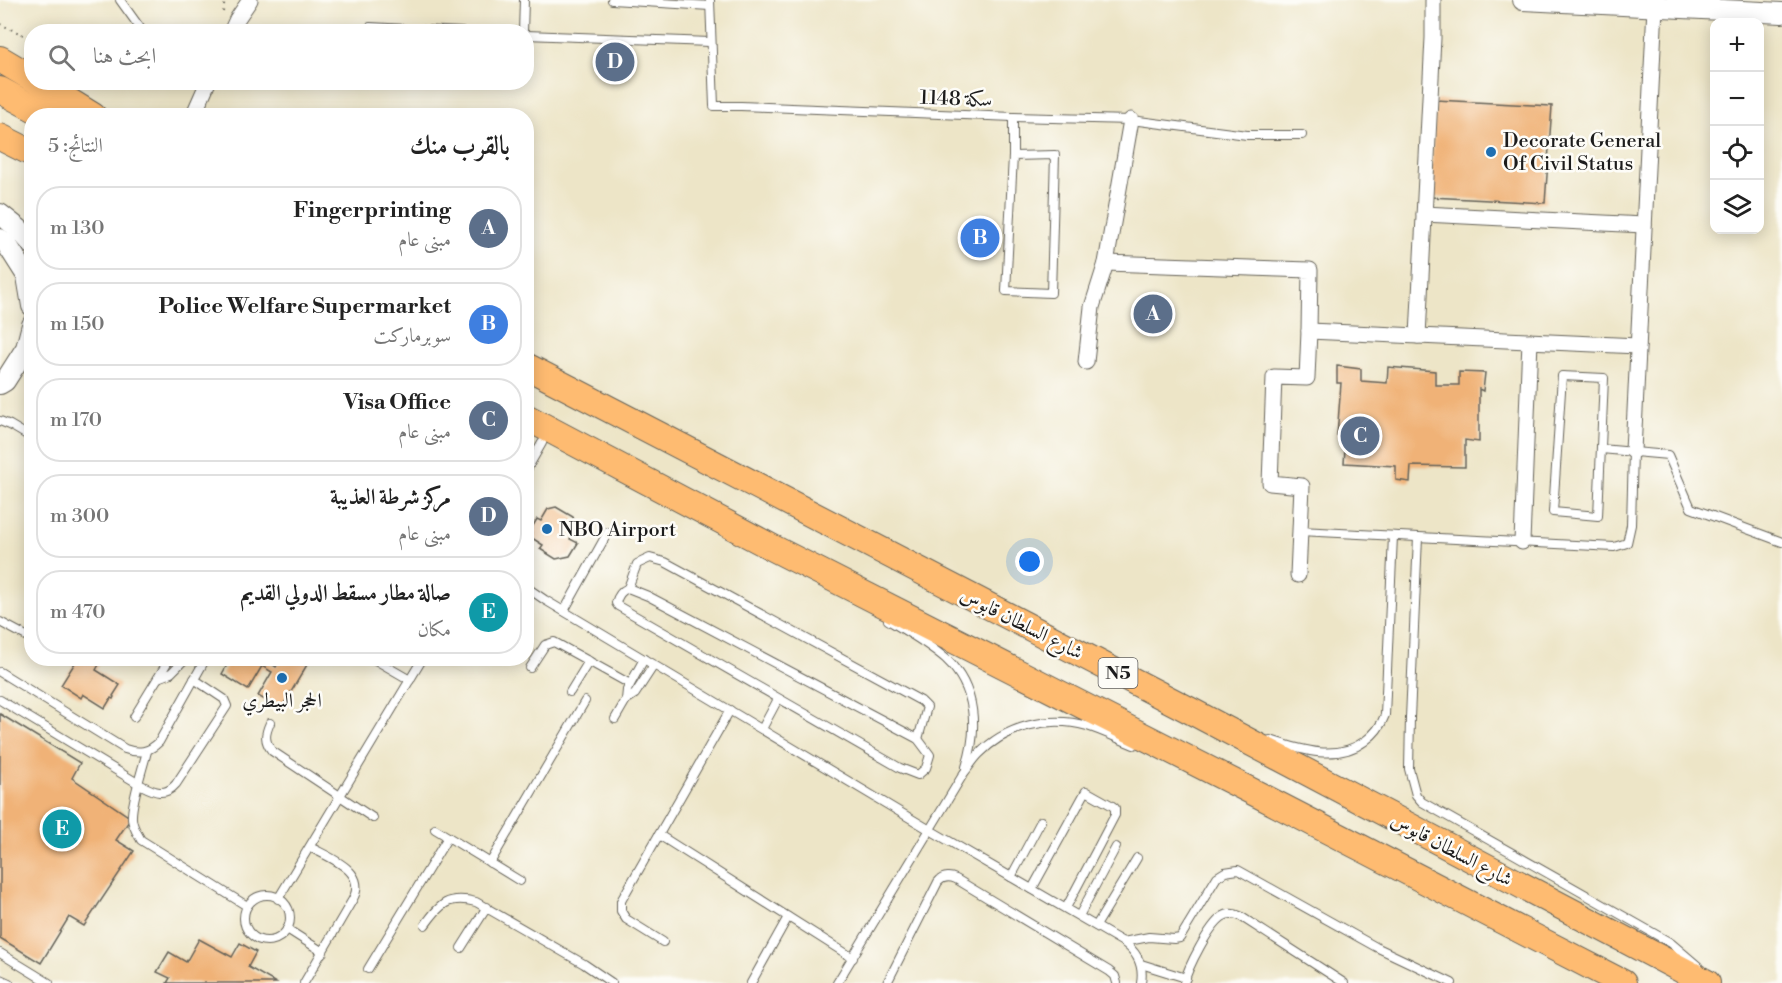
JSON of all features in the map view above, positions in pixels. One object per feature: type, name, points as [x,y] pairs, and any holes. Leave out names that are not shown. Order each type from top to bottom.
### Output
[{"type":"highway","points":[[0,59],[24,73]]},
{"type":"highway","points":[[0,90],[33,108]]},
{"type":"highway","points":[[51,90],[80,108]]},
{"type":"highway","points":[[0,137],[24,149]]},
{"type":"highway","name":"شارع السلطان قابوس","points":[[534,370],[1193,712],[1707,983]]},
{"type":"highway","name":"شارع السلطان قابوس","points":[[534,421],[776,549],[1623,983]]},
{"type":"highway","points":[[534,440],[634,475]]},
{"type":"street","points":[[234,24],[240,0]]},
{"type":"street","points":[[235,24],[250,0]]},
{"type":"street","points":[[1418,336],[1433,0]]},
{"type":"street","points":[[1523,0],[1782,13]]},
{"type":"street","points":[[1633,452],[1655,7]]},
{"type":"street","points":[[197,108],[204,90]]},
{"type":"street","points":[[1086,362],[1092,308],[1106,262],[1131,120]]},
{"type":"street","points":[[0,214],[24,235]]},
{"type":"street","points":[[1424,214],[1644,225]]},
{"type":"street","points":[[0,239],[6,243],[24,271]]},
{"type":"street","points":[[1106,262],[1310,270],[1307,378],[1274,377],[1270,483],[1302,486],[1298,575]]},
{"type":"street","points":[[1310,331],[1638,346]]},
{"type":"street","points":[[1522,542],[1530,341]]},
{"type":"street","points":[[0,384],[24,351]]},
{"type":"lane","points":[[120,0],[137,24]]},
{"type":"lane","points":[[523,24],[524,0]]},
{"type":"lane","points":[[612,0],[710,3]]},
{"type":"lane","name":"سكة 1148","points":[[710,3],[714,106],[1131,120],[1247,135],[1302,135]]},
{"type":"lane","points":[[534,34],[710,42]]},
{"type":"lane","points":[[1012,117],[1013,156],[1006,291],[1051,293],[1055,155],[1013,156]]},
{"type":"lane","points":[[1562,376],[1604,378],[1601,449],[1598,516],[1553,512],[1562,376]]},
{"type":"lane","points":[[0,421],[24,432]]},
{"type":"lane","points":[[1601,449],[1668,455],[1691,508],[1782,543]]},
{"type":"lane","points":[[1300,531],[1614,547],[1627,543],[1631,525],[1633,452]]},
{"type":"lane","points":[[564,611],[608,532]]},
{"type":"lane","points":[[1263,738],[1315,752],[1334,753],[1349,751],[1361,744],[1382,724],[1385,715],[1393,536]]},
{"type":"lane","points":[[1418,537],[1409,769],[1416,795],[1422,801],[1671,943],[1717,983]]},
{"type":"lane","points":[[776,549],[862,603]]},
{"type":"lane","points":[[628,588],[648,596],[918,739],[930,755],[926,768],[918,775],[900,768],[618,606],[617,597],[628,588],[637,564],[650,558],[665,562],[921,701],[927,707],[918,739]]},
{"type":"lane","points":[[534,592],[930,830],[1123,942],[1136,954],[1141,964],[1141,983]]},
{"type":"lane","points":[[534,596],[545,600]]},
{"type":"lane","points":[[882,616],[930,646],[948,661],[962,681],[971,703],[975,726],[972,750],[964,773]]},
{"type":"lane","points":[[0,622],[24,635]]},
{"type":"lane","points":[[534,663],[545,645],[551,642],[557,643],[630,684]]},
{"type":"lane","points":[[626,700],[626,693],[644,659]]},
{"type":"lane","points":[[570,692],[589,661]]},
{"type":"lane","points":[[615,719],[626,700],[635,694],[654,665]]},
{"type":"lane","points":[[134,717],[165,666]]},
{"type":"lane","points":[[158,678],[171,673],[178,666]]},
{"type":"lane","points":[[0,672],[125,749],[147,751],[159,742],[201,666]]},
{"type":"lane","points":[[386,666],[410,680]]},
{"type":"lane","points":[[279,899],[418,666]]},
{"type":"lane","points":[[0,700],[139,784],[160,793],[173,788],[226,709],[227,703],[224,699],[194,679]]},
{"type":"lane","points":[[762,729],[778,699]]},
{"type":"lane","points":[[490,863],[585,701]]},
{"type":"lane","points":[[663,942],[626,920],[622,916],[621,901],[730,710]]},
{"type":"lane","points":[[1193,712],[1252,734]]},
{"type":"lane","points":[[837,983],[964,773],[979,754],[997,740],[1017,729],[1040,723],[1063,722],[1086,726],[1141,748]]},
{"type":"lane","points":[[270,723],[266,739],[272,751],[373,818]]},
{"type":"lane","points":[[147,751],[132,818],[133,826],[141,840],[247,906]]},
{"type":"lane","points":[[1163,756],[1261,796]]},
{"type":"lane","points":[[1032,889],[1086,791],[1115,808],[1115,815],[1066,908]]},
{"type":"lane","points":[[1011,877],[1041,821]]},
{"type":"lane","points":[[435,829],[520,881]]},
{"type":"lane","points":[[659,835],[853,958]]},
{"type":"lane","points":[[368,969],[448,837]]},
{"type":"lane","points":[[304,983],[356,894],[357,882],[346,868],[310,847]]},
{"type":"lane","points":[[1079,916],[1116,847]]},
{"type":"lane","points":[[1096,926],[1137,858]]},
{"type":"lane","points":[[1123,942],[1149,937],[1180,938],[1217,877],[1225,872],[1238,870],[1376,947],[1452,983]]},
{"type":"lane","points":[[887,983],[938,882],[948,877],[956,879],[1112,973],[1117,983]]},
{"type":"lane","points":[[272,896],[279,899],[284,903],[289,916],[287,929],[276,939],[255,938],[246,927],[244,920],[247,906],[258,897],[272,896]]},
{"type":"lane","points":[[425,925],[440,905],[451,901],[470,901],[487,907],[612,983]]},
{"type":"lane","points":[[461,948],[487,907]]},
{"type":"lane","points":[[1141,964],[1185,980],[1208,934],[1219,919],[1232,914],[1240,916],[1344,983]]},
{"type":"lane","points":[[751,983],[788,917]]},
{"type":"lane","points":[[287,929],[323,952]]},
{"type":"lane","points":[[1,955],[49,983]]},
{"type":"lane","points":[[0,979],[9,983]]},
{"type":"path","points":[[0,24],[24,35]]},
{"type":"building","name":"Decorate General Of Civil Status","points":[[1435,100],[1552,106],[1545,203],[1430,197]]},
{"type":"building","points":[[1337,366],[1361,369],[1361,381],[1387,383],[1388,367],[1435,371],[1435,385],[1459,385],[1459,372],[1485,373],[1483,391],[1479,389],[1479,442],[1465,440],[1465,467],[1411,466],[1410,482],[1396,480],[1396,466],[1344,463],[1346,436],[1337,436],[1341,383],[1337,383]]},
{"type":"building","points":[[556,507],[573,517],[576,527],[570,539],[578,543],[570,556],[556,559],[540,549],[543,545],[534,539],[534,524],[537,519],[541,521],[548,509]]},
{"type":"building","points":[[73,666],[98,666],[96,670],[120,685],[105,708],[83,694],[81,698],[61,685]]},
{"type":"building","points":[[226,666],[262,666],[248,690],[222,674]]},
{"type":"building","points":[[262,666],[306,666],[281,709],[258,696],[272,672]]},
{"type":"building","points":[[0,714],[80,763],[72,778],[131,818],[116,840],[134,851],[84,926],[69,917],[41,963],[0,938]]},
{"type":"building","points":[[199,939],[232,957],[240,943],[256,952],[248,967],[276,983],[167,983],[170,978],[157,972],[169,952],[186,962]]},
{"type":"place","name":"مركز شرطة العذيبة","points":[[615,62]]},
{"type":"place","name":"Decorate General Of Civil Status","points":[[1491,152]]},
{"type":"place","name":"Police Welfare Supermarket","points":[[980,238]]},
{"type":"place","name":"Fingerprinting","points":[[1153,314]]},
{"type":"place","name":"Visa Office","points":[[1360,436]]},
{"type":"place","name":"NBO Airport","points":[[547,529]]},
{"type":"place","name":"الحجر البيطري","points":[[282,678]]},
{"type":"place","name":"صالة مطار مسقط الدولي القديم","points":[[62,829]]}]
